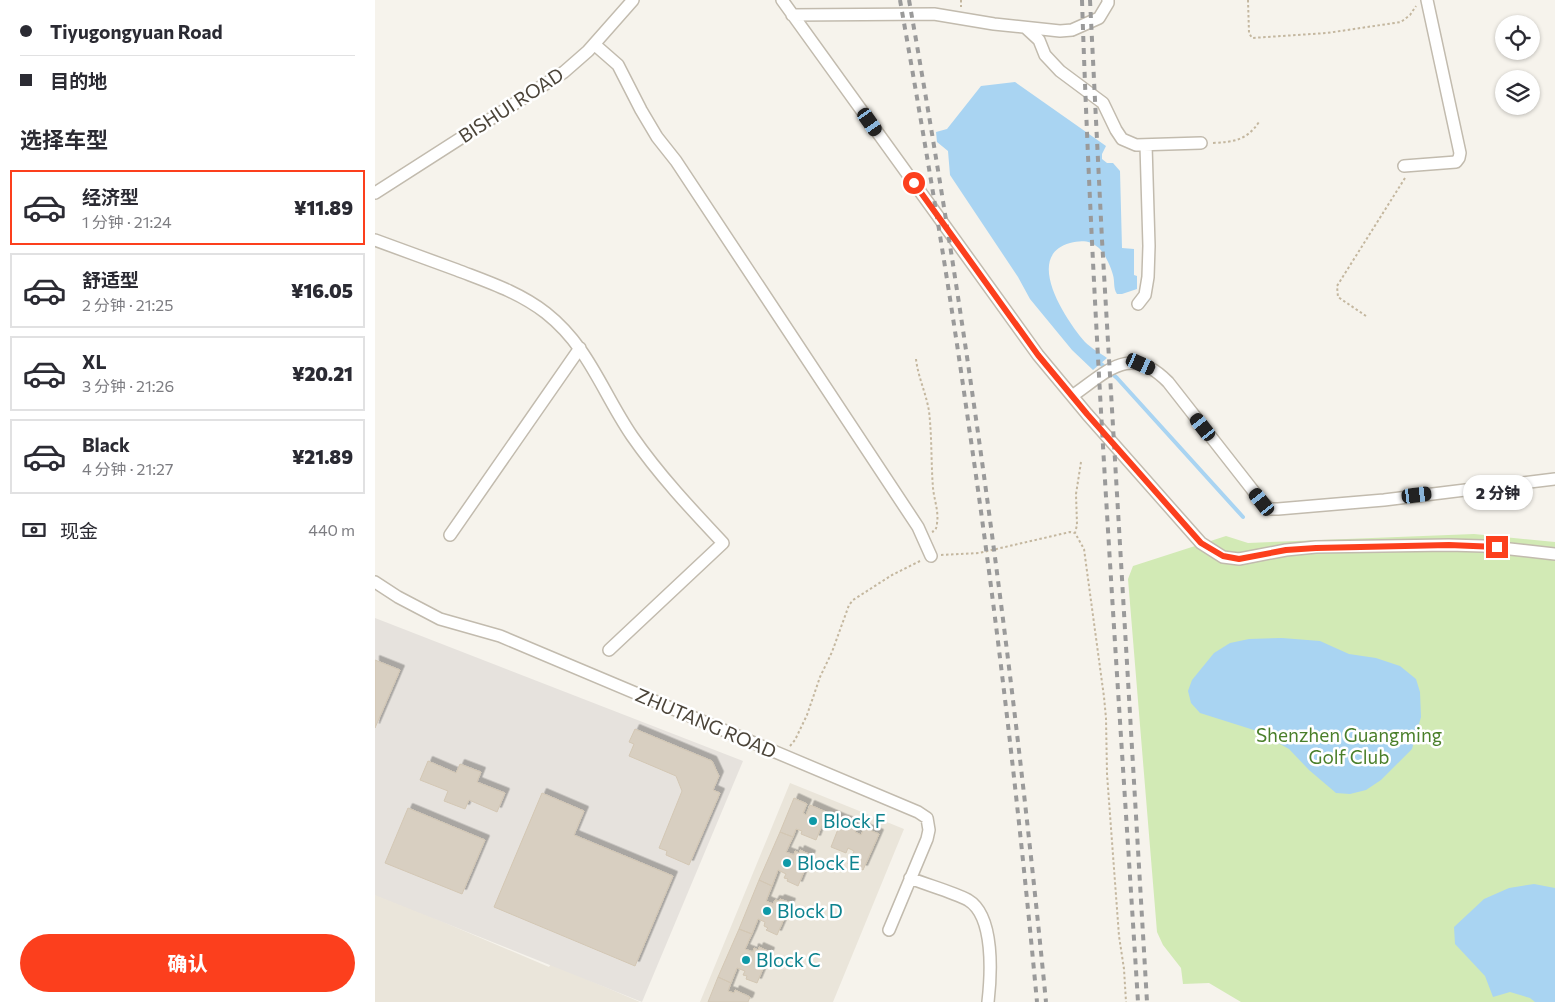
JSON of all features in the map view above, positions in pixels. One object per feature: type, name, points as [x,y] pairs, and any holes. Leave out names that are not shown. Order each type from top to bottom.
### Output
[{"type":"street","name":"BISHUI ROAD","points":[[375,193],[564,72],[594,44],[633,0]]},
{"type":"street","points":[[781,0],[1027,340],[1072,396],[1201,543],[1223,556],[1239,559],[1286,550],[1449,545],[1483,546],[1555,554]]},
{"type":"street","points":[[792,15],[934,14],[994,24],[1060,31],[1072,30],[1099,18],[1108,0]]},
{"type":"street","points":[[1409,165],[1456,162],[1460,153],[1424,1]]},
{"type":"street","points":[[1026,28],[1039,40],[1045,55],[1060,71],[1103,103],[1122,139],[1136,145],[1201,143]]},
{"type":"street","points":[[594,44],[618,65],[657,137],[676,161],[924,538],[931,556]]},
{"type":"street","points":[[1138,304],[1145,295],[1148,277],[1149,246],[1145,145]]},
{"type":"street","points":[[375,240],[520,296],[559,324],[580,348],[646,457],[680,498],[723,543],[609,650]]},
{"type":"street","points":[[449,535],[580,348]]},
{"type":"street","points":[[1072,396],[1117,366],[1128,362],[1141,364],[1161,375],[1262,502],[1270,509],[1384,500],[1555,479]]},
{"type":"street","name":"ZHUTANG ROAD","points":[[375,582],[398,597],[440,619],[500,636],[918,812],[927,818],[929,830],[889,930]]},
{"type":"street","points":[[910,878],[969,901],[978,911],[986,930],[989,946],[991,978],[988,1002]]},
{"type":"path","points":[[1248,0],[1249,33],[1252,38],[1327,33],[1401,22],[1410,15],[1415,7],[1424,1]]},
{"type":"path","points":[[1201,143],[1232,142],[1253,132],[1259,122]]},
{"type":"path","points":[[1366,316],[1338,296],[1337,286],[1409,165]]},
{"type":"path","points":[[916,359],[917,373],[921,381],[929,413],[933,494],[937,516],[935,530],[924,538]]},
{"type":"path","points":[[1075,534],[1077,525],[1076,494],[1081,462]]},
{"type":"path","points":[[782,755],[795,740],[807,716],[819,677],[832,652],[849,605],[853,600],[892,575],[931,556],[979,553],[1070,532],[1075,534],[1084,549],[1104,697],[1107,774],[1126,1002]]},
{"type":"shaded area","points":[[375,618],[743,761],[642,1002],[375,895]]},
{"type":"shaded area","points":[[790,783],[904,829],[833,1002],[700,1002]]},
{"type":"shaded area","points":[[375,893],[549,967],[551,964],[640,1002],[375,1002]]},
{"type":"green space","name":"Shenzhen Guangming Golf Club","points":[[1474,534],[1555,542],[1555,1002],[1241,1002],[1209,983],[1183,984],[1181,968],[1163,945],[1157,932],[1128,579],[1133,566],[1226,536],[1248,543]]},
{"type":"water","points":[[1015,82],[1106,146],[1102,159],[1107,163],[1113,163],[1120,171],[1122,248],[1134,249],[1134,275],[1137,276],[1137,289],[1117,294],[1114,278],[1106,257],[1096,245],[1089,242],[1070,243],[1056,250],[1050,261],[1049,274],[1053,289],[1068,319],[1085,342],[1107,358],[1093,370],[1072,350],[1030,299],[1018,277],[950,175],[948,151],[937,142],[936,132],[947,129],[981,86]]},
{"type":"water","points":[[1282,638],[1320,641],[1349,654],[1376,658],[1400,666],[1416,679],[1420,692],[1421,717],[1412,749],[1381,780],[1366,790],[1350,794],[1336,793],[1309,770],[1289,749],[1257,731],[1200,713],[1191,703],[1188,691],[1192,680],[1214,653],[1230,643],[1249,639]]},
{"type":"water","points":[[1534,884],[1555,888],[1555,1002],[1535,1002],[1530,998],[1510,992],[1493,997],[1485,976],[1455,944],[1454,927],[1484,899],[1509,888]]},
{"type":"building","points":[[375,660],[400,670],[375,728]]},
{"type":"building","points":[[635,729],[712,761],[719,776],[713,790],[720,793],[689,865],[666,855],[667,851],[659,848],[682,791],[676,776],[629,756],[634,744],[629,742]]},
{"type":"building","points":[[428,761],[456,773],[460,764],[481,772],[477,782],[505,793],[497,812],[469,800],[465,809],[444,801],[448,791],[420,780]]},
{"type":"building","points":[[542,793],[584,811],[574,835],[673,876],[635,966],[494,907]]},
{"type":"building","name":"Block F","points":[[794,798],[807,804],[803,813],[806,815],[810,805],[842,819],[839,828],[830,824],[829,827],[822,825],[816,840],[801,834],[802,831],[796,829],[793,837],[780,832]]},
{"type":"building","points":[[408,808],[485,840],[462,894],[385,863]]},
{"type":"building","points":[[842,819],[858,825],[855,832],[861,835],[864,828],[879,834],[863,870],[848,864],[854,851],[848,848],[846,853],[831,847]]},
{"type":"building","name":"Block E","points":[[780,832],[793,837],[786,852],[794,855],[795,851],[799,853],[800,850],[811,855],[798,886],[787,881],[788,879],[784,878],[786,874],[778,870],[772,886],[759,880]]},
{"type":"building","name":"Block D","points":[[759,880],[772,886],[766,901],[773,904],[775,900],[779,901],[780,899],[791,903],[777,935],[766,930],[768,928],[764,926],[765,922],[758,919],[752,934],[739,929]]},
{"type":"building","name":"Block C","points":[[739,929],[752,934],[745,949],[753,952],[754,948],[758,950],[759,947],[770,952],[757,983],[746,979],[747,976],[743,975],[745,971],[737,968],[731,983],[718,977]]},
{"type":"building","points":[[718,977],[731,983],[728,991],[734,993],[735,990],[750,997],[748,1002],[708,1002]]},
{"type":"waterway","points":[[1100,363],[1117,378],[1243,517]]},
{"type":"railway","points":[[900,0],[945,266],[989,570],[1007,714],[1037,1002]]},
{"type":"railway","points":[[909,0],[970,374],[1004,625],[1046,1002]]},
{"type":"railway","points":[[1082,0],[1099,376],[1138,1002]]},
{"type":"railway","points":[[1090,0],[1102,240],[1147,1002]]},
{"type":"place","name":"Block F","points":[[813,821]]},
{"type":"place","name":"Block E","points":[[787,863]]},
{"type":"place","name":"Block D","points":[[767,911]]},
{"type":"place","name":"Block C","points":[[746,960]]},
{"type":"route","points":[[914,183],[1038,355],[1087,414],[1201,543],[1223,556],[1239,559],[1286,550],[1316,548],[1449,545],[1497,547]]}]
